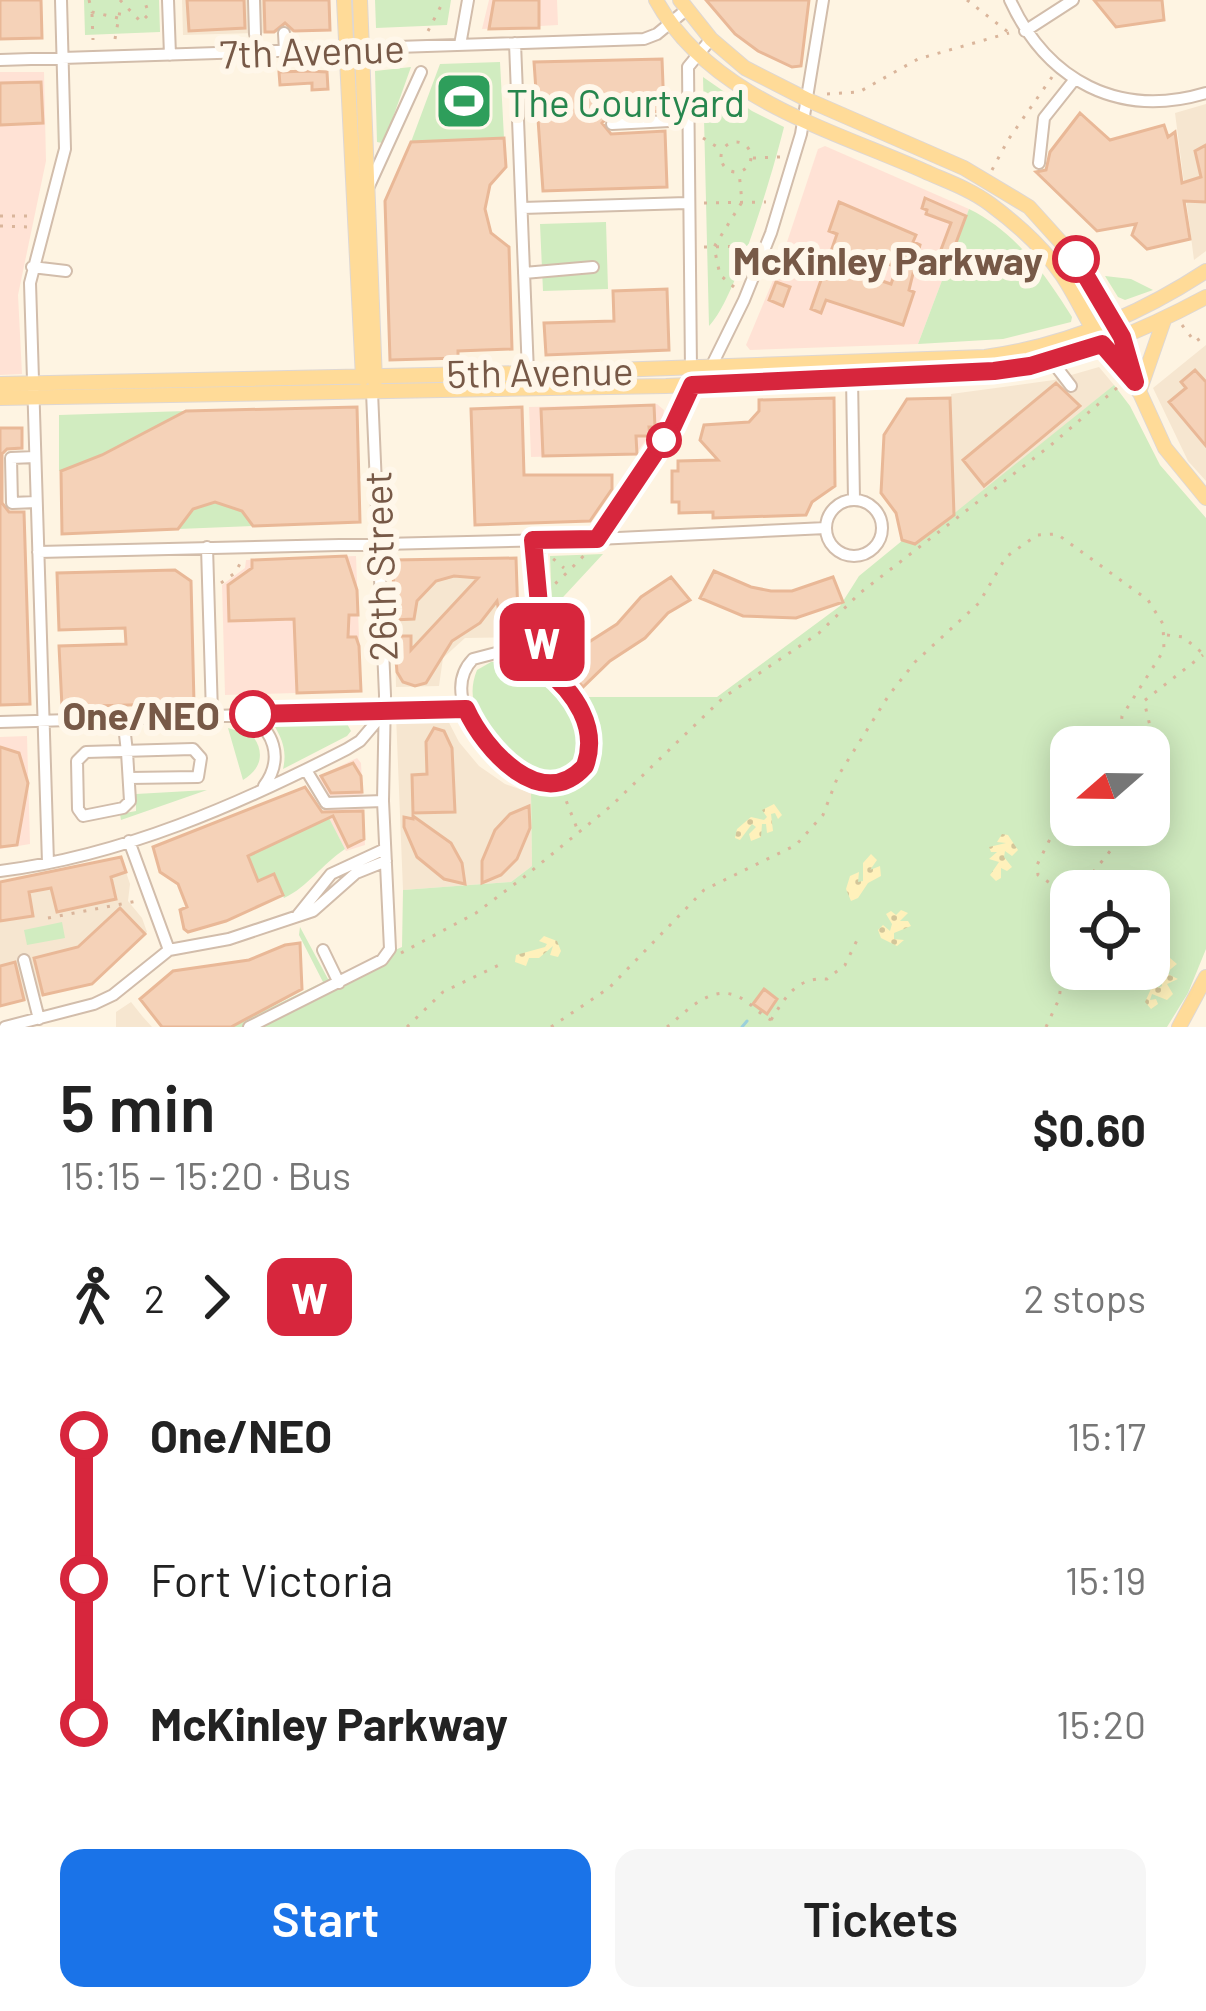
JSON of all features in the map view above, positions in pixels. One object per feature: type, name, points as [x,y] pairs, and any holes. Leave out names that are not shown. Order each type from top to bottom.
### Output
[{"type":"main road","name":"26th Street","points":[[344,0],[354,49],[368,189],[368,374]]},
{"type":"main road","name":"26th Street","points":[[360,0],[354,49],[372,392]]},
{"type":"main road","points":[[656,0],[696,52],[734,84],[984,199],[1037,244],[1060,272],[1102,344],[1137,387]]},
{"type":"main road","points":[[683,5],[711,39],[745,68],[964,168],[1029,207],[1076,259],[1122,337],[1137,387],[1166,448],[1203,488]]},
{"type":"main road","name":"5th Avenue","points":[[0,398],[32,390],[368,374],[985,357],[1094,329],[1157,301],[1206,271]]},
{"type":"main road","name":"5th Avenue","points":[[0,383],[32,390],[372,392],[692,385],[994,371],[1102,344],[1206,297]]},
{"type":"main road","points":[[1137,387],[1169,317]]},
{"type":"main road","points":[[1179,1027],[1205,981]]},
{"type":"street","points":[[48,862],[32,267],[63,165],[61,0]]},
{"type":"street","points":[[169,0],[170,55]]},
{"type":"street","points":[[254,0],[256,34]]},
{"type":"street","points":[[460,45],[468,0]]},
{"type":"street","points":[[597,539],[673,426],[692,385],[711,367],[771,233],[804,119],[823,0]]},
{"type":"street","points":[[1010,0],[1024,32],[1041,52],[1097,91],[1146,102],[1172,102],[1206,93]]},
{"type":"street","points":[[1024,32],[1072,0]]},
{"type":"street","name":"7th Avenue","points":[[0,60],[644,39],[670,23],[683,5]]},
{"type":"street","points":[[284,33],[285,51]]},
{"type":"street","points":[[692,385],[688,67],[711,39]]},
{"type":"street","points":[[515,44],[528,373]]},
{"type":"street","points":[[368,189],[421,72]]},
{"type":"street","points":[[1039,163],[1044,118],[1075,80]]},
{"type":"street","points":[[612,124],[688,120]]},
{"type":"street","points":[[522,208],[687,202]]},
{"type":"street","points":[[32,267],[66,271]]},
{"type":"street","points":[[524,273],[593,267]]},
{"type":"street","points":[[1051,360],[1070,386]]},
{"type":"street","points":[[852,379],[854,500]]},
{"type":"street","name":"26th Street","points":[[372,392],[392,956]]},
{"type":"street","points":[[13,521],[11,458],[35,458]]},
{"type":"street","points":[[854,500],[872,506],[882,532],[874,549],[857,557],[839,552],[826,528],[838,505],[854,500]]},
{"type":"street","points":[[12,503],[36,502]]},
{"type":"street","points":[[38,552],[597,539],[826,528]]},
{"type":"street","points":[[533,540],[545,669]]},
{"type":"street","points":[[207,547],[212,714]]},
{"type":"street","points":[[509,654],[545,669],[578,705],[590,733],[585,766],[559,782],[536,780],[510,767],[488,747],[466,709],[463,675],[473,659],[509,654]]},
{"type":"street","points":[[0,722],[466,709]]},
{"type":"street","points":[[0,871],[129,841],[206,815],[360,741],[385,711]]},
{"type":"street","points":[[241,714],[265,728],[276,752],[275,766],[262,789]]},
{"type":"street","points":[[126,717],[127,752],[129,778],[128,806],[79,814],[80,756],[86,752],[127,752],[193,749],[201,758],[198,777],[129,778]]},
{"type":"street","points":[[306,770],[326,803],[383,801]]},
{"type":"street","points":[[129,841],[169,950]]},
{"type":"street","points":[[5,1027],[86,1007],[113,995],[169,950],[241,936],[321,907],[356,873],[385,855]]},
{"type":"street","points":[[323,950],[339,982]]},
{"type":"street","points":[[249,1027],[392,956]]},
{"type":"street","points":[[23,960],[39,1019]]},
{"type":"path","points":[[89,0],[93,40]]},
{"type":"path","points":[[121,1],[141,22],[149,14],[144,0]]},
{"type":"path","points":[[428,31],[445,0]]},
{"type":"path","points":[[825,94],[859,92],[918,59],[1009,33],[968,0]]},
{"type":"path","points":[[115,39],[121,1]]},
{"type":"path","points":[[92,12],[118,18]]},
{"type":"path","points":[[992,170],[1052,77]]},
{"type":"path","points":[[703,138],[723,150]]},
{"type":"path","points":[[739,142],[746,146],[751,158],[748,167],[739,172],[725,167],[723,150],[739,142]]},
{"type":"path","points":[[751,158],[780,157]]},
{"type":"path","points":[[734,287],[720,275],[714,247],[742,202],[739,172]]},
{"type":"path","points":[[704,202],[766,202]]},
{"type":"path","points":[[0,215],[33,216]]},
{"type":"path","points":[[0,226],[29,226]]},
{"type":"path","points":[[704,248],[749,246]]},
{"type":"path","points":[[1169,317],[1196,342],[1206,334]]},
{"type":"path","points":[[392,956],[476,913],[579,833],[724,697],[819,633],[860,593],[1118,387]]},
{"type":"path","points":[[551,1027],[608,988],[704,890],[796,845],[823,815],[838,776],[889,695],[915,662],[979,602],[1006,557],[1037,535],[1057,534],[1148,600],[1166,634],[1164,650],[1122,716],[1121,726]]},
{"type":"path","points":[[538,594],[555,587],[597,539]]},
{"type":"path","points":[[533,540],[566,569]]},
{"type":"path","points":[[208,587],[238,575],[243,546]]},
{"type":"path","points":[[1150,726],[1144,701],[1205,656],[1183,637],[1166,634]]},
{"type":"path","points":[[559,782],[579,833]]},
{"type":"path","points":[[1050,839],[1037,865],[1038,875],[1050,883]]},
{"type":"path","points":[[1095,870],[1114,846]]},
{"type":"path","points":[[48,918],[130,901]]},
{"type":"path","points":[[668,1027],[704,997],[724,994],[740,997],[771,1024],[795,987],[808,978],[827,979],[845,965],[860,934]]},
{"type":"path","points":[[407,1027],[443,992],[502,964]]},
{"type":"path","points":[[1046,1027],[1060,990]]},
{"type":"shaded area","points":[[182,0],[329,0],[330,31],[183,35]]},
{"type":"shaded area","points":[[489,0],[557,0],[558,25],[482,29]]},
{"type":"shaded area","points":[[0,72],[44,72],[46,161],[18,295],[22,374],[0,375]]},
{"type":"shaded area","points":[[1206,104],[1206,251],[1194,260],[1175,113]]},
{"type":"shaded area","points":[[825,146],[969,209],[918,344],[750,350],[746,345],[779,266],[818,149]]},
{"type":"shaded area","points":[[1206,345],[1206,481],[1188,461],[1153,388]]},
{"type":"shaded area","points":[[1099,367],[1114,385],[954,515],[951,394],[1054,380]]},
{"type":"shaded area","points":[[657,404],[663,416],[636,454],[531,457],[529,407]]},
{"type":"shaded area","points":[[356,556],[361,691],[225,695],[222,585],[245,568],[246,560]]},
{"type":"shaded area","points":[[516,558],[518,637],[465,638],[443,658],[439,686],[396,687],[393,560]]},
{"type":"shaded area","points":[[444,713],[479,766],[505,784],[531,793],[532,866],[511,882],[403,890],[396,715]]},
{"type":"shaded area","points":[[27,736],[30,844],[0,849],[0,737]]},
{"type":"shaded area","points":[[357,758],[365,845],[346,851],[309,781]]},
{"type":"shaded area","points":[[121,857],[130,884],[128,901],[147,932],[92,984],[0,1006],[0,882]]},
{"type":"shaded area","points":[[131,1002],[152,1027],[116,1027],[116,1012]]},
{"type":"green space","points":[[84,0],[159,0],[160,32],[85,35]]},
{"type":"green space","points":[[375,0],[451,0],[447,25],[376,28]]},
{"type":"green space","name":"The Courtyard","points":[[500,62],[504,138],[411,142],[440,64]]},
{"type":"green space","points":[[411,67],[386,137],[377,142],[375,71]]},
{"type":"green space","points":[[703,77],[784,127],[742,262],[709,326]]},
{"type":"green space","points":[[969,209],[1028,256],[1062,301],[1071,322],[1003,339],[918,344]]},
{"type":"green space","points":[[606,222],[608,289],[543,291],[540,224]]},
{"type":"green space","points":[[1105,276],[1131,279],[1153,290],[1125,300]]},
{"type":"green space","points":[[1114,385],[1160,465],[1206,518],[1206,949],[1167,1027],[231,1027],[323,982],[299,935],[300,927],[328,979],[402,947],[403,890],[511,882],[532,866],[531,793],[571,788],[584,779],[597,752],[587,697],[717,697],[840,606],[859,576],[903,540],[916,544]]},
{"type":"green space","points":[[186,411],[102,456],[59,471],[59,415]]},
{"type":"green space","points":[[215,502],[242,511],[253,526],[178,529],[193,509]]},
{"type":"green space","points":[[603,554],[552,609],[550,556]]},
{"type":"green space","points":[[491,662],[541,676],[568,701],[578,716],[583,750],[578,765],[568,773],[555,775],[527,766],[501,749],[487,732],[475,707],[473,689],[477,670]]},
{"type":"green space","points":[[346,722],[351,731],[347,736],[283,769],[283,746],[273,724]]},
{"type":"green space","points":[[228,728],[252,735],[259,747],[258,765],[243,780]]},
{"type":"green space","points":[[207,790],[121,820],[120,814],[136,811],[136,794]]},
{"type":"green space","points":[[329,818],[345,849],[284,898],[274,874],[258,881],[248,856]]},
{"type":"green space","points":[[62,922],[65,938],[27,945],[24,930]]},
{"type":"sand","points":[[774,804],[782,815],[778,819],[771,814],[773,831],[767,833],[762,824],[761,837],[751,841],[749,834],[756,827],[752,824],[740,840],[735,838],[737,829],[751,817],[764,820],[762,810]]},
{"type":"sand","points":[[1002,834],[1018,850],[1012,856],[1005,851],[1012,867],[1001,868],[996,881],[990,875],[999,862],[989,859],[997,852],[989,847],[1006,843],[997,842]]},
{"type":"sand","points":[[871,854],[877,860],[870,870],[880,866],[881,876],[851,901],[846,889],[850,876],[859,872],[858,882],[863,881],[863,863]]},
{"type":"sand","points":[[908,913],[900,921],[911,926],[894,933],[894,939],[904,940],[897,946],[881,938],[878,930],[883,925],[890,931],[886,914]]},
{"type":"sand","points":[[544,936],[557,941],[558,957],[550,955],[553,946],[539,958],[529,958],[526,966],[515,962],[516,955],[545,947],[539,941]]},
{"type":"sand","points":[[1170,989],[1173,994],[1167,1000],[1152,994],[1150,1000],[1158,1004],[1151,1009],[1145,1002],[1150,990]]},
{"type":"building","points":[[0,0],[41,0],[42,38],[0,39]]},
{"type":"building","points":[[187,0],[244,0],[245,28],[189,31]]},
{"type":"building","points":[[264,0],[329,0],[330,30],[294,31],[285,23],[274,32],[265,32]]},
{"type":"building","points":[[494,0],[539,0],[539,28],[489,29]]},
{"type":"building","points":[[706,0],[809,0],[801,66],[792,67],[758,51],[735,34]]},
{"type":"building","points":[[1094,0],[1162,0],[1164,20],[1116,27]]},
{"type":"building","points":[[662,59],[664,111],[610,114],[602,123],[611,134],[665,131],[667,187],[543,191],[534,62]]},
{"type":"building","points":[[279,72],[327,72],[328,89],[312,90],[312,83],[280,85]]},
{"type":"building","points":[[41,82],[43,123],[0,125],[0,83]]},
{"type":"building","points":[[1080,113],[1110,140],[1164,125],[1168,137],[1175,132],[1182,183],[1201,177],[1195,151],[1206,145],[1206,202],[1184,201],[1190,239],[1147,249],[1132,235],[1136,224],[1097,231],[1036,172],[1046,170],[1050,152]]},
{"type":"building","points":[[504,138],[506,167],[490,185],[485,209],[491,233],[509,247],[512,349],[458,351],[458,358],[390,360],[385,201],[411,142]]},
{"type":"building","points":[[925,198],[966,216],[944,275],[933,271],[951,223],[926,214],[922,208]]},
{"type":"building","points":[[839,202],[916,235],[913,242],[920,245],[909,290],[914,292],[903,325],[826,300],[821,313],[811,309],[837,234],[829,231]],"holes":[[[870,258],[897,267],[891,284],[864,275]]]},
{"type":"building","points":[[776,282],[790,287],[783,306],[769,300]]},
{"type":"building","points":[[667,289],[669,350],[546,355],[544,323],[614,321],[613,291]]},
{"type":"building","points":[[1195,370],[1206,382],[1206,446],[1169,402],[1186,388],[1181,382]]},
{"type":"building","points":[[1056,383],[1080,406],[984,486],[963,460]]},
{"type":"building","points":[[834,398],[835,486],[812,502],[806,515],[713,518],[713,512],[679,513],[679,502],[672,502],[672,471],[678,471],[678,461],[718,460],[700,440],[704,425],[749,422],[759,411],[759,400]]},
{"type":"building","points":[[950,398],[954,515],[915,544],[902,540],[896,513],[881,493],[884,435],[907,399]]},
{"type":"building","points":[[654,405],[655,427],[649,427],[650,436],[636,436],[637,454],[543,456],[541,409]]},
{"type":"building","points":[[357,407],[360,522],[253,526],[242,511],[215,502],[193,509],[178,529],[62,534],[61,471],[186,411]]},
{"type":"building","points":[[522,407],[524,475],[612,475],[612,489],[590,521],[475,525],[471,409]]},
{"type":"building","points":[[0,428],[22,428],[22,448],[2,454],[2,503],[9,512],[24,512],[30,704],[0,705]]},
{"type":"building","points":[[346,556],[357,590],[358,615],[349,615],[348,637],[356,637],[359,646],[361,691],[297,693],[294,619],[229,621],[228,585],[252,568],[252,560]]},
{"type":"building","points":[[516,558],[518,617],[500,618],[497,601],[480,623],[452,641],[426,683],[403,682],[397,672],[394,636],[411,636],[411,650],[478,578],[454,576],[436,581],[417,601],[414,619],[394,620],[393,560]]},
{"type":"building","points":[[175,570],[191,581],[194,703],[62,707],[59,646],[126,644],[125,628],[59,630],[57,573]]},
{"type":"building","points":[[714,571],[771,591],[792,591],[833,577],[843,602],[796,618],[743,616],[700,598]]},
{"type":"building","points":[[671,577],[690,600],[668,613],[645,638],[610,661],[583,687],[564,666],[617,624],[641,597]]},
{"type":"building","points":[[434,728],[444,731],[452,748],[455,812],[413,813],[412,775],[427,774],[426,742]]},
{"type":"building","points":[[0,747],[19,753],[28,783],[17,845],[0,847]]},
{"type":"building","points":[[353,763],[361,776],[362,792],[331,793],[321,776]]},
{"type":"building","points":[[305,787],[322,812],[363,811],[364,839],[348,847],[333,816],[248,856],[258,881],[274,874],[283,895],[226,921],[188,932],[184,929],[180,910],[187,907],[178,884],[160,872],[153,847]]},
{"type":"building","points":[[529,806],[530,828],[517,859],[501,875],[482,883],[482,861],[495,830],[510,814]]},
{"type":"building","points":[[413,816],[451,843],[462,863],[465,884],[444,879],[417,857],[404,827],[404,817]]},
{"type":"building","points":[[121,857],[126,872],[111,877],[116,899],[57,912],[51,888],[29,892],[33,916],[0,921],[0,882]]},
{"type":"building","points":[[120,908],[145,934],[92,984],[43,995],[34,958],[78,947]]},
{"type":"building","points":[[300,943],[302,989],[231,1027],[162,1027],[140,999],[173,971],[249,960]]},
{"type":"building","points":[[15,962],[24,1000],[0,1006],[0,966]]},
{"type":"building","points":[[764,989],[777,999],[767,1014],[753,1004]]},
{"type":"waterway","points":[[742,1027],[747,1021]]},
{"type":"bus line","name":"W","points":[[253,714],[466,709],[488,747],[510,767],[548,783],[569,779],[585,766],[590,733],[578,705],[545,669],[533,540],[597,539],[673,426],[692,385],[994,371],[1030,366],[1102,344],[1135,382],[1122,337],[1076,259]]},
{"type":"place","name":"The Courtyard","points":[[464,101]]},
{"type":"place","name":"McKinley Parkway","points":[[1076,259]]},
{"type":"place","name":"One/NEO","points":[[253,714]]}]
